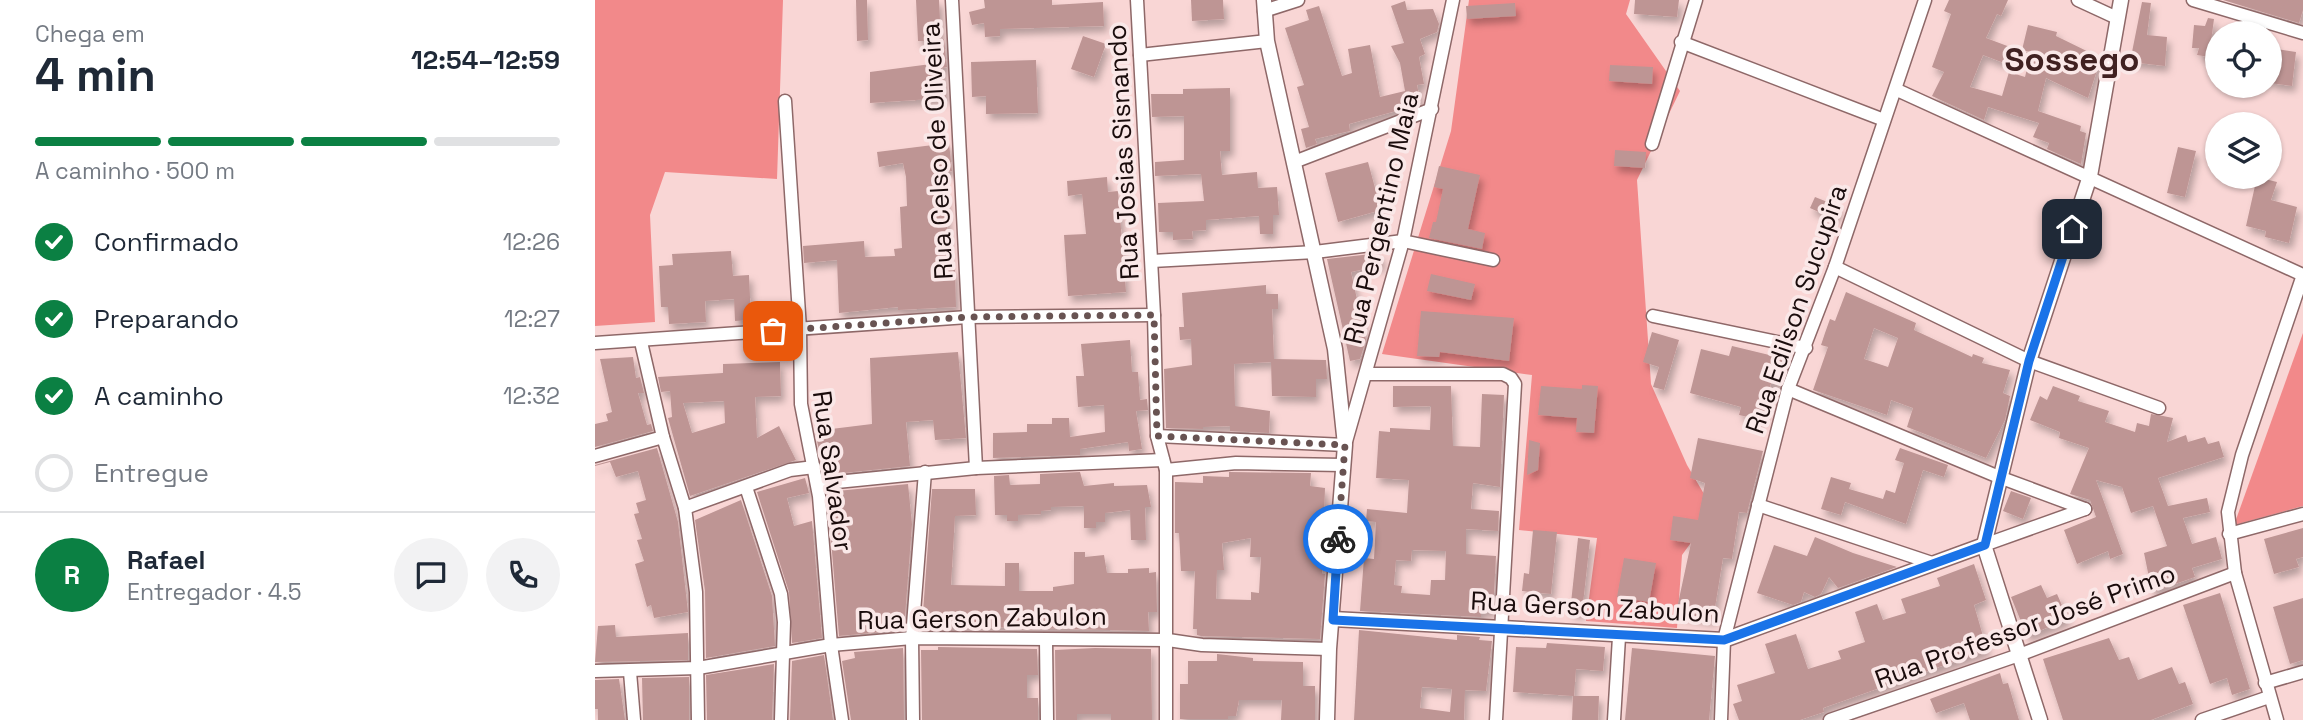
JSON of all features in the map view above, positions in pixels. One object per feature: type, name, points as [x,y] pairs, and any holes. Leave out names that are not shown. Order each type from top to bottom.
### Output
[{"type":"street","name":"Rua Celso de Oliveira","points":[[952,0],[976,468]]},
{"type":"street","name":"Rua Josias Sisnando","points":[[1137,0],[1152,261],[1157,436],[1164,465],[1167,720]]},
{"type":"street","points":[[1298,0],[1264,6],[1268,41],[1335,349],[1345,445],[1329,649],[1327,720]]},
{"type":"street","name":"Rua Pergentino Maia","points":[[1345,445],[1403,242],[1453,0]]},
{"type":"street","points":[[1651,144],[1696,0]]},
{"type":"street","name":"Rua Edilson Sucupira","points":[[1721,720],[1724,640],[1788,389],[1835,267],[1884,120],[1897,90],[1925,0]]},
{"type":"street","points":[[2078,0],[2117,18]]},
{"type":"street","points":[[2040,720],[1985,545],[1999,477],[2029,361],[2090,176],[2121,0]]},
{"type":"street","points":[[2193,0],[2303,33]]},
{"type":"street","points":[[1140,55],[1268,41]]},
{"type":"street","points":[[1681,42],[1884,120]]},
{"type":"street","points":[[1897,90],[2303,275],[2242,455],[2228,512],[2235,573],[2277,720]]},
{"type":"street","name":"Rua Salvador","points":[[785,101],[800,329],[800,404],[817,484],[831,645],[842,720]]},
{"type":"street","points":[[1294,162],[1432,109]]},
{"type":"street","points":[[1152,261],[1315,252],[1403,242],[1493,260]]},
{"type":"street","points":[[1835,267],[2029,361],[2159,408]]},
{"type":"street","points":[[595,344],[968,317],[1154,315]]},
{"type":"street","points":[[1653,316],[1806,348]]},
{"type":"street","points":[[641,342],[663,437],[685,508],[696,592],[698,720]]},
{"type":"street","points":[[1367,374],[1503,374],[1511,378],[1516,395],[1496,720]]},
{"type":"street","points":[[1788,389],[1999,477]]},
{"type":"street","points":[[1157,436],[1345,445]]},
{"type":"street","points":[[595,456],[663,437]]},
{"type":"street","points":[[817,484],[976,468],[1236,463],[1343,465]]},
{"type":"street","points":[[685,508],[790,470],[814,467]]},
{"type":"street","points":[[913,720],[912,638],[925,472]]},
{"type":"street","name":"Rua Gerson Zabulon","points":[[1333,620],[1724,640],[2085,509],[1999,477]]},
{"type":"street","points":[[746,486],[781,594],[784,622],[781,720]]},
{"type":"street","points":[[1758,505],[1932,563]]},
{"type":"street","points":[[2229,534],[2303,514]]},
{"type":"street","name":"Rua Professor José Primo","points":[[1830,720],[2019,655],[2235,573]]},
{"type":"street","points":[[1614,720],[1619,636]]},
{"type":"street","name":"Rua Gerson Zabulon","points":[[595,671],[698,668],[831,645],[912,638],[1168,640],[1202,645],[1329,649]]},
{"type":"street","points":[[1046,641],[1047,720]]},
{"type":"street","points":[[630,672],[634,720]]},
{"type":"street","points":[[2265,683],[2303,672]]},
{"type":"street","points":[[2201,720],[2269,697]]},
{"type":"shaded area","points":[[595,0],[783,0],[777,179],[665,172],[650,215],[655,322],[595,326]]},
{"type":"shaded area","points":[[1469,0],[1630,0],[1626,14],[1680,91],[1637,180],[1651,384],[1687,465],[1714,511],[1682,555],[1677,628],[1586,621],[1597,538],[1519,530],[1532,375],[1382,354],[1451,131]]},
{"type":"shaded area","points":[[2303,333],[2303,506],[2234,525]]},
{"type":"building","points":[[856,0],[867,0],[868,40],[857,41]]},
{"type":"building","points":[[916,0],[939,0],[941,40],[944,39],[947,67],[942,68],[946,98],[870,103],[870,72],[931,64],[929,41],[918,41]]},
{"type":"building","points":[[984,0],[1052,0],[1052,5],[1103,2],[1104,26],[1000,29],[1000,36],[985,37],[984,23],[972,25],[969,12],[985,8]]},
{"type":"building","points":[[1191,0],[1223,0],[1224,19],[1192,21]]},
{"type":"building","points":[[1635,0],[1679,0],[1677,17],[1634,14]]},
{"type":"building","points":[[1949,0],[2008,0],[2001,16],[1997,14],[1986,38],[2010,47],[2004,63],[1983,55],[1970,87],[2002,96],[2009,72],[2025,77],[2031,52],[2022,50],[2028,25],[2057,32],[2056,36],[2101,58],[2088,98],[2046,78],[2038,111],[2081,126],[2080,131],[2086,133],[2081,164],[2047,149],[2049,143],[2033,137],[2039,123],[1988,107],[1984,120],[1932,96],[1944,72],[1932,67],[1951,14],[1944,11]]},
{"type":"building","points":[[2223,0],[2303,0],[2303,10],[2299,23]]},
{"type":"building","points":[[1405,1],[1407,10],[1433,9],[1439,24],[1437,32],[1420,39],[1425,54],[1419,57],[1424,84],[1417,85],[1421,104],[1349,124],[1350,131],[1315,139],[1317,144],[1306,148],[1301,129],[1309,127],[1297,87],[1304,85],[1285,28],[1309,20],[1306,10],[1319,6],[1342,76],[1352,73],[1348,49],[1370,45],[1380,97],[1405,91],[1400,63],[1391,46],[1404,43],[1391,6]]},
{"type":"building","points":[[2142,2],[2151,3],[2147,35],[2167,37],[2165,66],[2130,62]]},
{"type":"building","points":[[1515,3],[1516,16],[1467,19],[1466,6]]},
{"type":"building","points":[[2194,25],[2205,26],[2205,56],[2197,55],[2199,48],[2192,48]]},
{"type":"building","points":[[1083,36],[1106,44],[1094,77],[1071,69]]},
{"type":"building","points":[[2282,50],[2296,52],[2292,86],[2282,85]]},
{"type":"building","points":[[1036,60],[1038,113],[986,114],[986,96],[972,97],[971,62]]},
{"type":"building","points":[[1610,65],[1653,67],[1652,84],[1609,81]]},
{"type":"building","points":[[1230,88],[1230,151],[1220,151],[1222,175],[1257,172],[1258,188],[1277,187],[1279,215],[1273,215],[1273,234],[1260,234],[1259,216],[1206,220],[1206,230],[1192,231],[1193,239],[1173,240],[1173,232],[1159,232],[1158,203],[1204,201],[1201,174],[1155,176],[1155,162],[1184,160],[1184,116],[1152,117],[1151,94],[1183,94],[1183,89]]},
{"type":"building","points":[[949,143],[952,171],[937,173],[939,193],[946,193],[949,270],[955,270],[956,307],[898,310],[898,307],[839,313],[837,260],[804,263],[803,246],[864,241],[865,257],[895,256],[894,249],[902,248],[900,207],[907,206],[906,177],[903,163],[879,167],[877,152]]},
{"type":"building","points":[[2178,147],[2196,151],[2185,197],[2167,193]]},
{"type":"building","points":[[1615,150],[1646,152],[1645,168],[1614,166]]},
{"type":"building","points":[[1368,162],[1381,210],[1338,222],[1325,173]]},
{"type":"building","points":[[1439,166],[1480,175],[1468,229],[1485,233],[1482,249],[1429,238],[1433,222],[1436,222],[1443,189],[1434,187]]},
{"type":"building","points":[[1107,177],[1108,192],[1118,191],[1126,292],[1068,296],[1064,235],[1086,234],[1082,194],[1068,196],[1067,181]]},
{"type":"building","points":[[2254,189],[2275,189],[2271,200],[2297,207],[2289,243],[2265,237],[2266,231],[2246,226]]},
{"type":"building","points":[[1815,197],[1840,207],[1834,219],[1810,208]]},
{"type":"building","points":[[731,251],[733,276],[749,275],[751,320],[735,321],[734,299],[705,301],[706,322],[669,324],[668,307],[661,307],[659,266],[673,265],[672,254]]},
{"type":"building","points":[[1380,253],[1382,265],[1351,272],[1366,340],[1360,359],[1350,361],[1327,259]]},
{"type":"building","points":[[1431,274],[1475,284],[1471,300],[1427,291]]},
{"type":"building","points":[[1266,285],[1266,294],[1278,294],[1278,309],[1272,309],[1274,359],[1326,360],[1327,379],[1316,379],[1316,397],[1272,396],[1271,362],[1234,364],[1235,406],[1270,411],[1269,433],[1230,431],[1230,426],[1203,429],[1166,428],[1164,369],[1192,365],[1191,339],[1180,340],[1179,327],[1184,327],[1182,293]]},
{"type":"building","points":[[1846,292],[1916,323],[1914,330],[1972,357],[1973,354],[1984,358],[1982,363],[2010,370],[2003,393],[2010,396],[2005,420],[1986,458],[1907,427],[1913,408],[1891,400],[1887,415],[1813,390],[1828,347],[1821,345],[1830,319],[1835,321]],"holes":[[[1874,328],[1898,338],[1888,367],[1864,359]]]},
{"type":"building","points":[[1421,311],[1514,318],[1509,361],[1440,352],[1439,357],[1417,356]]},
{"type":"building","points":[[1652,332],[1679,340],[1664,390],[1653,387],[1659,367],[1643,362]]},
{"type":"building","points":[[1130,340],[1132,372],[1138,372],[1140,400],[1147,399],[1148,410],[1136,411],[1142,449],[1129,451],[1128,442],[1080,449],[1080,455],[993,458],[993,433],[1027,432],[1027,424],[1052,424],[1052,418],[1069,418],[1070,437],[1105,432],[1104,405],[1078,407],[1076,376],[1084,376],[1081,344]]},
{"type":"building","points":[[1732,346],[1790,360],[1780,385],[1771,383],[1762,420],[1739,415],[1741,407],[1690,393],[1701,349],[1729,356]]},
{"type":"building","points":[[958,352],[966,438],[935,440],[933,420],[906,422],[910,466],[824,475],[815,431],[872,424],[870,358]]},
{"type":"building","points":[[633,357],[636,378],[640,377],[644,393],[638,393],[647,425],[651,424],[653,431],[595,447],[595,424],[608,421],[606,414],[612,412],[600,359]]},
{"type":"building","points":[[780,362],[781,396],[755,397],[757,438],[779,426],[796,460],[690,496],[668,418],[672,417],[670,391],[661,392],[658,377],[723,373],[723,364]],"holes":[[[724,401],[725,423],[692,433],[683,403]]]},
{"type":"building","points":[[1582,385],[1598,386],[1594,433],[1576,432],[1577,418],[1538,415],[1541,386],[1582,389]]},
{"type":"building","points":[[1393,386],[1451,386],[1453,446],[1480,447],[1482,394],[1504,395],[1500,487],[1473,483],[1471,509],[1499,511],[1498,531],[1466,529],[1466,554],[1496,556],[1493,611],[1481,611],[1481,617],[1360,611],[1364,558],[1374,559],[1376,522],[1366,521],[1367,509],[1407,513],[1409,480],[1376,478],[1379,431],[1390,432],[1390,428],[1430,430],[1431,406],[1393,407]],"holes":[[[1412,550],[1446,551],[1445,580],[1431,580],[1430,595],[1401,593],[1402,586],[1394,585],[1396,560],[1411,561]]]},
{"type":"building","points":[[2053,386],[2080,396],[2078,401],[2109,411],[2105,422],[2135,432],[2137,423],[2149,426],[2151,414],[2173,418],[2167,442],[2186,435],[2188,442],[2205,437],[2208,444],[2219,441],[2224,457],[2158,478],[2168,506],[2207,498],[2210,512],[2183,518],[2192,544],[2216,537],[2222,559],[2192,568],[2195,577],[2152,592],[2144,553],[2167,546],[2153,506],[2131,513],[2122,487],[2096,480],[2123,554],[2110,559],[2108,551],[2077,564],[2064,530],[2096,517],[2090,500],[2070,494],[2089,448],[2059,438],[2060,432],[2030,420],[2040,396],[2047,400]]},
{"type":"building","points":[[1698,438],[1763,451],[1747,513],[1739,512],[1732,559],[1723,558],[1713,620],[1676,613],[1691,543],[1670,540],[1673,516],[1698,520],[1705,483],[1690,478]]},
{"type":"building","points":[[1529,440],[1540,443],[1538,470],[1527,475]]},
{"type":"building","points":[[657,448],[678,522],[688,612],[654,618],[651,605],[647,607],[635,564],[644,561],[637,540],[642,539],[634,514],[639,513],[636,503],[646,500],[638,471],[616,477],[610,462],[595,465]]},
{"type":"building","points":[[1900,448],[1948,465],[1944,477],[1923,470],[1906,524],[1845,502],[1841,515],[1821,509],[1831,477],[1851,483],[1849,489],[1883,499],[1886,490],[1895,493],[1904,463],[1895,460]]},
{"type":"building","points":[[1080,472],[1084,486],[1114,483],[1114,486],[1147,485],[1151,507],[1145,507],[1146,540],[1131,540],[1130,510],[1105,513],[1105,522],[1096,522],[1096,528],[1084,528],[1084,506],[1051,507],[1051,510],[1041,511],[1041,514],[1018,515],[1018,521],[1007,521],[1007,515],[995,515],[994,476],[1009,475],[1010,485],[1040,484],[1040,474]]},
{"type":"building","points":[[1229,472],[1311,473],[1310,486],[1325,488],[1322,574],[1325,574],[1320,639],[1201,636],[1197,635],[1197,629],[1193,629],[1195,571],[1181,571],[1179,533],[1175,533],[1175,482],[1203,483],[1203,476],[1229,477]],"holes":[[[1251,538],[1250,557],[1261,557],[1259,593],[1251,592],[1251,600],[1216,599],[1217,570],[1224,570],[1222,543]]]},
{"type":"building","points":[[805,478],[809,493],[787,498],[794,526],[812,521],[822,638],[792,643],[789,592],[757,492]]},
{"type":"building","points":[[908,484],[912,524],[904,630],[839,636],[827,492]]},
{"type":"building","points":[[932,489],[975,489],[976,515],[955,516],[951,585],[1005,586],[1005,563],[1019,563],[1019,591],[1053,591],[1053,587],[1074,584],[1074,552],[1085,552],[1085,557],[1104,555],[1107,573],[1128,573],[1128,569],[1149,568],[1149,573],[1156,572],[1157,612],[1148,612],[1149,631],[952,626],[952,630],[938,629],[938,626],[922,626]]},
{"type":"building","points":[[2011,491],[2031,498],[2023,519],[2003,511]]},
{"type":"building","points":[[741,500],[772,596],[775,646],[706,658],[705,591],[695,520]]},
{"type":"building","points":[[2303,528],[2303,557],[2296,559],[2299,567],[2274,574],[2264,539]]},
{"type":"building","points":[[1533,530],[1557,532],[1551,594],[1522,591],[1524,573],[1529,574]]},
{"type":"building","points":[[1815,537],[1897,567],[1838,588],[1829,577],[1821,594],[1815,597],[1804,592],[1801,602],[1793,605],[1757,593],[1774,545],[1807,556]]},
{"type":"building","points":[[1578,538],[1590,540],[1582,613],[1570,612]]},
{"type":"building","points":[[1624,558],[1656,563],[1649,602],[1617,597]]},
{"type":"building","points":[[1974,564],[1986,600],[1974,605],[1987,650],[1823,708],[1824,712],[1800,720],[1739,720],[1733,704],[1742,701],[1737,685],[1775,673],[1765,644],[1796,634],[1808,669],[1841,659],[1838,651],[1865,642],[1855,612],[1877,604],[1883,620],[1906,613],[1901,599],[1940,586],[1937,578]]},
{"type":"building","points":[[2041,585],[2047,598],[2057,594],[2068,619],[2027,636],[2011,597]]},
{"type":"building","points":[[2220,593],[2250,689],[2232,695],[2227,678],[2210,684],[2183,605]]},
{"type":"building","points":[[2303,598],[2303,660],[2290,664],[2273,607]]},
{"type":"building","points":[[615,625],[616,637],[688,633],[688,660],[595,662],[598,626]]},
{"type":"building","points":[[1359,630],[1457,640],[1457,635],[1492,641],[1486,691],[1465,690],[1464,720],[1354,720]],"holes":[[[1422,687],[1452,689],[1450,712],[1420,708]]]},
{"type":"building","points":[[2109,638],[2119,660],[2129,657],[2138,680],[2172,667],[2179,684],[2185,682],[2193,704],[2151,720],[2063,720],[2043,659]]},
{"type":"building","points":[[1547,643],[1605,647],[1603,671],[1576,669],[1574,696],[1599,696],[1598,720],[1572,720],[1573,696],[1513,692],[1516,647],[1546,648]]},
{"type":"building","points":[[938,647],[1037,649],[1038,675],[1027,675],[1027,698],[1038,698],[1038,720],[922,720],[921,650],[938,650]]},
{"type":"building","points":[[903,648],[904,720],[851,720],[842,661],[855,658],[854,652]]},
{"type":"building","points":[[1632,648],[1715,656],[1709,720],[1625,720]]},
{"type":"building","points":[[1151,649],[1152,720],[1111,720],[1111,714],[1077,714],[1077,720],[1056,720],[1055,650]]},
{"type":"building","points":[[1217,654],[1253,658],[1253,661],[1303,662],[1303,686],[1315,686],[1315,720],[1281,720],[1282,700],[1239,700],[1236,716],[1228,716],[1228,719],[1180,719],[1180,684],[1188,684],[1188,661],[1217,661]]},
{"type":"building","points":[[824,655],[833,720],[790,720],[792,661]]},
{"type":"building","points":[[774,664],[772,720],[707,720],[706,675]]},
{"type":"building","points":[[2000,673],[2003,684],[2008,683],[2019,720],[1970,720],[1964,703],[1936,713],[1930,699]]},
{"type":"building","points":[[689,677],[689,720],[643,720],[642,678]]},
{"type":"building","points":[[619,679],[625,720],[598,720],[598,709],[595,709],[595,680]]},
{"type":"way so far","points":[[773,331],[968,317],[1154,315],[1157,436],[1345,445],[1338,539]]},
{"type":"district","name":"Sossego","points":[[2072,59]]},
{"type":"route","points":[[1338,539],[1333,620],[1724,640],[1985,545],[1999,477],[2029,361],[2072,229]]}]
